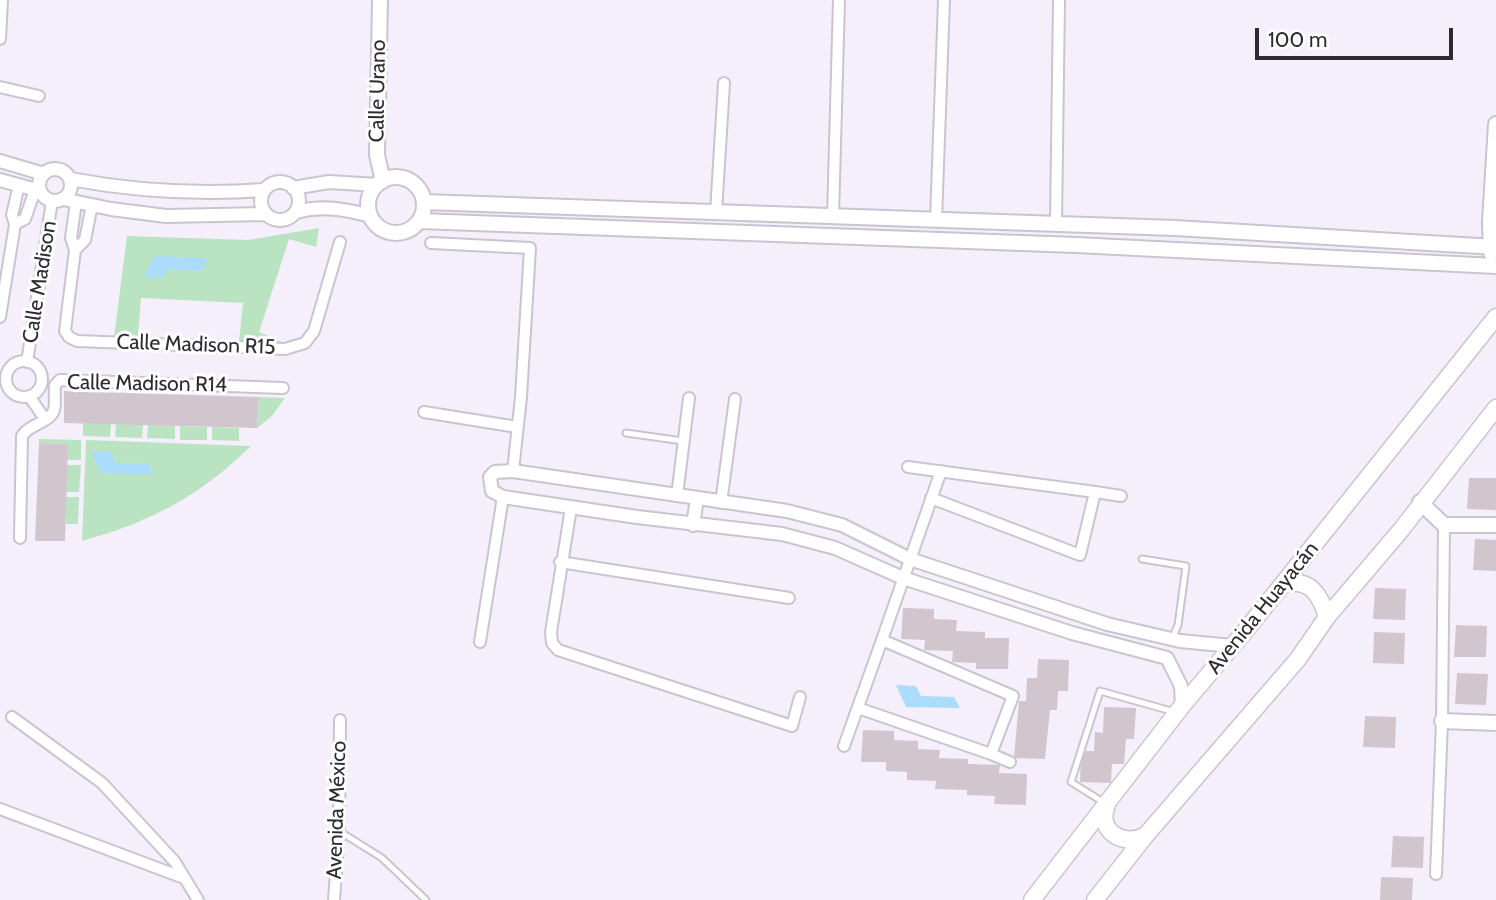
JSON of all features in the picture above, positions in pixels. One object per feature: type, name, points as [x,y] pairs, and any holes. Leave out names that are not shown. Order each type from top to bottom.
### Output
[{"type":"main road","name":"Calle Urano","points":[[380,0],[377,155],[380,183]]},
{"type":"main road","points":[[419,221],[982,242],[1494,266],[1490,222],[1496,124]]},
{"type":"main road","points":[[391,178],[409,181],[422,194],[424,202],[419,221],[408,230],[393,233],[381,229],[371,216],[369,200],[380,183],[391,178]]},
{"type":"main road","points":[[424,202],[1175,228],[1494,247]]},
{"type":"main road","points":[[982,222],[982,242]]},
{"type":"main road","name":"Avenida Huayacán","points":[[1032,900],[1180,709],[1496,317]]},
{"type":"main road","points":[[1095,900],[1146,835],[1298,659],[1327,617],[1401,530],[1420,502],[1496,408]]},
{"type":"main road","points":[[1420,502],[1444,525],[1496,525]]},
{"type":"main road","points":[[1283,584],[1301,583],[1312,588],[1322,600],[1327,617]]},
{"type":"main road","points":[[1442,721],[1496,723]]},
{"type":"main road","points":[[1107,805],[1103,818],[1116,837],[1133,840],[1146,835]]},
{"type":"street","points":[[0,39],[2,0]]},
{"type":"street","points":[[833,216],[839,0]]},
{"type":"street","points":[[936,220],[944,0]]},
{"type":"street","points":[[1056,224],[1059,0]]},
{"type":"street","points":[[716,212],[724,83]]},
{"type":"street","points":[[0,87],[39,96]]},
{"type":"street","points":[[0,161],[44,174]]},
{"type":"street","points":[[38,191],[38,185],[49,170],[61,170],[69,178],[135,189],[230,193],[264,190],[278,182],[293,188],[299,200],[296,212]]},
{"type":"street","points":[[64,201],[70,190],[69,178]]},
{"type":"street","points":[[0,180],[38,191],[47,200],[131,212],[166,216],[265,214]]},
{"type":"street","points":[[293,188],[329,182],[380,183]]},
{"type":"street","name":"Calle Madison","points":[[19,185],[12,215],[15,223],[25,219],[38,191]]},
{"type":"street","points":[[131,212],[130,194],[135,189]]},
{"type":"street","points":[[264,190],[261,202],[265,214],[272,219],[281,221],[296,212],[331,207],[371,216]]},
{"type":"street","name":"Calle Madison","points":[[64,201],[75,250],[85,240],[92,205]]},
{"type":"street","name":"Calle Madison","points":[[27,362],[64,201]]},
{"type":"street","points":[[0,317],[15,223]]},
{"type":"street","name":"Calle Madison R15","points":[[75,250],[65,331],[77,341],[285,349],[305,343],[314,331],[340,242]]},
{"type":"street","points":[[431,243],[530,248],[513,471]]},
{"type":"street","points":[[0,398],[11,367],[27,362],[33,364],[41,373],[42,379],[34,393],[23,397],[6,387]]},
{"type":"street","name":"Calle Madison R14","points":[[20,538],[22,436],[27,428],[45,419],[54,410],[55,386],[60,380],[284,388]]},
{"type":"street","points":[[34,393],[54,410]]},
{"type":"street","points":[[34,393],[45,419]]},
{"type":"street","points":[[677,496],[689,398]]},
{"type":"street","points":[[717,528],[735,399]]},
{"type":"street","points":[[424,412],[517,427]]},
{"type":"street","points":[[908,467],[1121,496]]},
{"type":"street","points":[[1167,658],[1072,633],[903,578],[835,548],[782,534],[693,525],[503,497],[492,491],[490,477],[501,470],[513,471],[788,511],[842,525],[910,559],[1078,615],[1172,639],[1233,646]]},
{"type":"street","points":[[844,746],[941,471]]},
{"type":"street","points":[[931,498],[1080,555],[1095,492]]},
{"type":"street","points":[[480,642],[503,497]]},
{"type":"street","points":[[693,525],[696,499]]},
{"type":"street","points":[[571,508],[551,632],[552,643],[558,650],[792,726],[800,697]]},
{"type":"street","points":[[1436,874],[1442,721],[1444,525]]},
{"type":"street","points":[[561,562],[789,598]]},
{"type":"street","points":[[1072,633],[1078,615]]},
{"type":"street","points":[[1172,639],[1167,658],[1181,686],[1180,709]]},
{"type":"street","points":[[882,640],[1013,696],[991,754]]},
{"type":"street","points":[[858,708],[1010,762]]},
{"type":"street","points":[[12,717],[102,783],[174,862],[198,900]]},
{"type":"street","name":"Avenida México","points":[[334,900],[339,831],[340,720]]},
{"type":"street","points":[[0,809],[184,878]]},
{"type":"lane","points":[[626,433],[683,441]]},
{"type":"lane","points":[[1142,559],[1186,566],[1178,625],[1172,639]]},
{"type":"lane","points":[[1107,805],[1071,782],[1100,691],[1180,709]]},
{"type":"lane","points":[[339,831],[382,858],[426,900]]},
{"type":"green space","points":[[319,228],[316,247],[289,239],[259,332],[284,343],[239,341],[243,303],[141,298],[138,336],[114,337],[127,236],[248,240]]},
{"type":"green space","points":[[259,397],[285,398],[272,416],[257,428]]},
{"type":"green space","points":[[83,423],[111,424],[110,437],[83,436]]},
{"type":"green space","points":[[116,424],[143,424],[142,438],[115,437]]},
{"type":"green space","points":[[148,425],[175,426],[175,439],[147,438]]},
{"type":"green space","points":[[180,426],[207,427],[207,440],[180,440]]},
{"type":"green space","points":[[212,427],[239,428],[239,441],[212,440]]},
{"type":"green space","points":[[39,439],[81,440],[81,460],[67,460],[68,444],[39,443]]},
{"type":"green space","points":[[86,440],[251,446],[213,479],[173,505],[130,525],[82,541]]},
{"type":"green space","points":[[67,465],[81,465],[79,492],[66,492]]},
{"type":"green space","points":[[66,497],[79,497],[78,524],[66,524]]},
{"type":"water","points":[[154,256],[208,258],[201,271],[167,269],[163,278],[144,277]]},
{"type":"water","points":[[91,452],[111,452],[116,463],[149,463],[154,475],[101,473]]},
{"type":"water","points":[[896,685],[916,686],[921,696],[954,697],[960,708],[906,707]]},
{"type":"building","points":[[64,391],[259,397],[257,428],[64,423]]},
{"type":"building","points":[[39,443],[68,444],[65,541],[35,541]]},
{"type":"building","points":[[1469,478],[1496,478],[1496,510],[1467,509]]},
{"type":"building","points":[[1475,539],[1496,540],[1496,571],[1473,570]]},
{"type":"building","points":[[1375,588],[1406,589],[1405,620],[1373,619]]},
{"type":"building","points":[[903,608],[934,609],[934,619],[957,620],[956,631],[985,632],[985,638],[1009,638],[1008,669],[976,669],[976,663],[952,662],[953,651],[924,650],[925,640],[901,639]]},
{"type":"building","points":[[1456,625],[1487,626],[1486,657],[1454,657]]},
{"type":"building","points":[[1374,632],[1405,633],[1404,664],[1373,663]]},
{"type":"building","points":[[1038,659],[1069,660],[1068,691],[1058,691],[1057,710],[1050,710],[1045,759],[1014,758],[1019,701],[1026,701],[1027,678],[1037,678]]},
{"type":"building","points":[[1457,673],[1488,674],[1486,705],[1455,704]]},
{"type":"building","points":[[1104,707],[1136,708],[1134,739],[1126,739],[1124,764],[1112,764],[1111,783],[1080,782],[1081,751],[1094,751],[1095,732],[1103,733]]},
{"type":"building","points":[[1365,716],[1396,717],[1395,748],[1363,747]]},
{"type":"building","points":[[863,730],[894,731],[894,740],[918,741],[918,749],[940,750],[939,758],[968,759],[968,764],[1000,765],[999,773],[1027,774],[1026,805],[994,804],[995,796],[967,795],[967,790],[935,789],[936,781],[907,780],[907,772],[886,771],[886,762],[861,762]]},
{"type":"building","points":[[1393,836],[1424,837],[1423,868],[1391,867]]},
{"type":"building","points":[[1381,877],[1413,878],[1412,900],[1380,900]]}]
